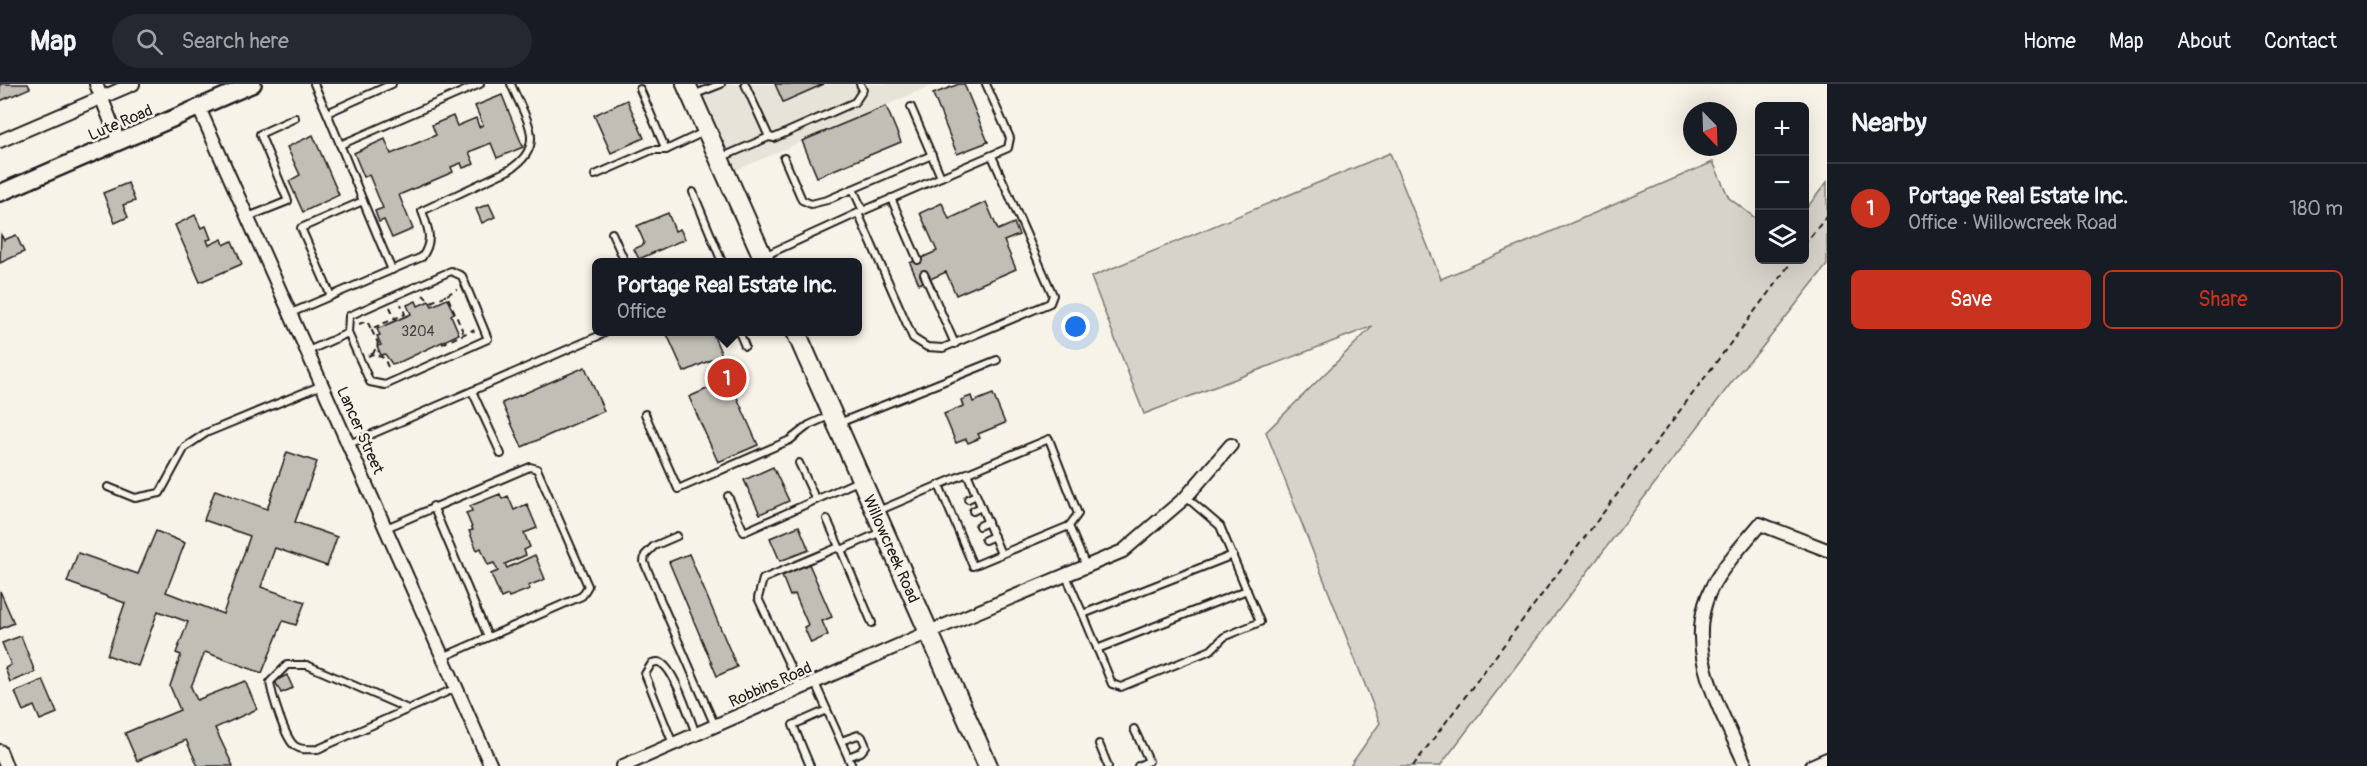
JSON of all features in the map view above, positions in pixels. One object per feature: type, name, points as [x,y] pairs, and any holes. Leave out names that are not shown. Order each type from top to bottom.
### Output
[{"type":"main road","points":[[689,90],[759,258]]},
{"type":"main road","name":"Willowcreek Road","points":[[798,336],[988,766]]},
{"type":"street","points":[[96,84],[119,142]]},
{"type":"street","points":[[0,141],[133,84]]},
{"type":"street","name":"Lute Road","points":[[0,193],[254,84]]},
{"type":"street","name":"Lancer Street","points":[[199,108],[490,766]]},
{"type":"street","name":"Robbins Road","points":[[623,766],[929,632],[1123,551],[1186,496],[1231,445]]},
{"type":"street","points":[[1746,766],[1709,681],[1701,651],[1699,625],[1705,602],[1718,576],[1760,524],[1827,550]]},
{"type":"street","points":[[0,751],[6,766]]},
{"type":"street","points":[[1811,766],[1827,759]]},
{"type":"lane","points":[[314,84],[392,270]]},
{"type":"lane","points":[[327,113],[392,84]]},
{"type":"lane","points":[[340,145],[480,84]]},
{"type":"lane","points":[[291,313],[422,257],[427,250],[430,234],[422,211],[509,170],[529,154],[532,138],[511,84]]},
{"type":"lane","points":[[689,90],[721,84]]},
{"type":"lane","points":[[745,84],[769,137]]},
{"type":"lane","points":[[719,159],[769,137],[774,138],[855,102],[863,90],[860,84]]},
{"type":"lane","points":[[766,258],[860,212],[1008,148],[1010,138],[986,84]]},
{"type":"lane","points":[[640,89],[666,150]]},
{"type":"lane","points":[[911,107],[941,177]]},
{"type":"lane","points":[[248,217],[288,201],[260,134],[295,118]]},
{"type":"lane","points":[[595,175],[652,150],[666,150],[707,131]]},
{"type":"lane","points":[[784,158],[802,200],[811,204],[827,200],[932,155]]},
{"type":"lane","points":[[853,189],[860,212],[913,338],[927,347],[943,348],[1050,303],[1053,295],[992,156]]},
{"type":"lane","points":[[693,192],[721,258]]},
{"type":"lane","points":[[891,198],[918,260]]},
{"type":"lane","points":[[331,296],[301,228],[363,201]]},
{"type":"lane","points":[[612,232],[623,258]]},
{"type":"lane","points":[[451,271],[462,276],[488,339],[385,385],[370,382],[348,333],[349,316],[451,271]]},
{"type":"lane","points":[[924,274],[955,344]]},
{"type":"lane","points":[[308,351],[348,333]]},
{"type":"lane","points":[[349,444],[598,336]]},
{"type":"lane","points":[[741,336],[745,346]]},
{"type":"lane","points":[[645,414],[678,489],[790,440],[809,425],[835,419],[997,360]]},
{"type":"lane","points":[[108,487],[135,498],[160,493],[185,447],[206,433],[323,385]]},
{"type":"lane","points":[[472,391],[501,454]]},
{"type":"lane","points":[[876,512],[939,485],[967,473],[1049,439],[1078,514],[1069,526],[973,566],[969,547],[957,518],[939,485]]},
{"type":"lane","points":[[799,463],[816,500]]},
{"type":"lane","points":[[386,528],[530,466],[537,469],[588,586],[582,596],[442,657]]},
{"type":"lane","points":[[967,473],[1001,554]]},
{"type":"lane","points":[[728,496],[744,532],[861,479]]},
{"type":"lane","points":[[968,499],[976,495]]},
{"type":"lane","points":[[1066,576],[1112,684],[1121,687],[1211,650],[1224,637],[1260,622],[1220,526],[1186,496]]},
{"type":"lane","points":[[433,506],[488,637]]},
{"type":"lane","points":[[973,511],[981,507]]},
{"type":"lane","points":[[827,519],[872,623]]},
{"type":"lane","points":[[979,526],[988,522]]},
{"type":"lane","points":[[1069,526],[1087,567]]},
{"type":"lane","points":[[800,688],[758,598],[763,579],[884,530]]},
{"type":"lane","points":[[677,536],[654,546],[645,555],[644,562],[715,726]]},
{"type":"lane","points":[[985,540],[993,536]]},
{"type":"lane","points":[[1083,614],[1233,555]]},
{"type":"lane","points":[[1097,649],[1247,590]]},
{"type":"lane","points":[[673,744],[645,674],[647,667],[652,663],[664,664],[672,676],[696,734]]},
{"type":"lane","points":[[408,709],[307,665],[287,665],[270,682],[273,698],[292,744],[302,750],[318,748],[408,709],[456,687]]},
{"type":"lane","points":[[814,682],[852,766]]},
{"type":"lane","points":[[810,766],[793,725],[827,710]]},
{"type":"lane","points":[[1134,729],[1149,761],[1138,766]]},
{"type":"lane","points":[[841,741],[858,735],[862,737],[866,746],[861,752],[848,758]]},
{"type":"lane","points":[[1099,744],[1108,766]]},
{"type":"path","points":[[1809,239],[1827,216]]},
{"type":"path","points":[[1413,766],[1790,264]]},
{"type":"path","points":[[417,297],[424,294],[431,302],[457,291],[453,280]]},
{"type":"path","points":[[447,295],[464,334]]},
{"type":"path","points":[[371,329],[405,314],[401,304],[411,300]]},
{"type":"path","points":[[358,325],[367,321],[378,343],[373,354]]},
{"type":"path","points":[[442,344],[473,330],[475,335]]},
{"type":"path","points":[[373,354],[379,351]]},
{"type":"path","points":[[373,354],[384,358],[388,367]]},
{"type":"shaded area","points":[[692,84],[935,84],[732,172]]},
{"type":"shaded area","points":[[1390,153],[1441,279],[1713,162],[1729,198],[1755,218],[1755,264],[1809,264],[1809,205],[1827,182],[1827,265],[1760,350],[1741,370],[1440,766],[1350,766],[1380,723],[1266,432],[1373,326],[1144,414],[1091,277]]},
{"type":"building","points":[[0,84],[28,84],[30,88],[0,101]]},
{"type":"building","points":[[775,84],[824,84],[783,102]]},
{"type":"building","points":[[964,84],[988,142],[957,154],[933,94]]},
{"type":"building","points":[[502,95],[523,147],[497,158],[491,143],[469,152],[474,164],[463,168],[461,163],[451,167],[453,172],[399,195],[413,229],[392,238],[384,220],[379,222],[375,211],[383,208],[369,175],[364,177],[354,153],[385,139],[391,154],[436,135],[432,125],[453,116],[457,126],[476,118],[479,127],[483,125],[475,106]]},
{"type":"building","points":[[627,100],[644,138],[611,153],[594,115]]},
{"type":"building","points":[[886,106],[901,142],[817,177],[802,141]]},
{"type":"building","points":[[313,135],[339,195],[303,212],[289,181],[300,175],[287,147]]},
{"type":"building","points":[[128,183],[135,201],[123,205],[128,217],[115,223],[103,193]]},
{"type":"building","points":[[986,202],[998,230],[1014,223],[1019,235],[1004,241],[1016,269],[956,295],[946,272],[919,284],[910,263],[937,251],[920,213],[942,203],[949,219]]},
{"type":"building","points":[[489,204],[495,217],[482,223],[476,209]]},
{"type":"building","points":[[668,213],[675,231],[680,229],[685,239],[638,258],[634,249],[643,245],[644,242],[637,226]]},
{"type":"building","points":[[195,215],[201,228],[206,226],[211,239],[207,240],[209,245],[222,239],[224,245],[232,241],[242,264],[200,282],[175,225]]},
{"type":"building","points":[[1,235],[4,240],[16,235],[24,252],[0,263]]},
{"type":"building","points":[[447,299],[454,313],[451,315],[459,334],[400,362],[392,364],[385,354],[381,355],[377,346],[381,345],[377,329],[411,314],[407,305],[416,301],[418,306],[429,301],[432,306]]},
{"type":"building","points":[[668,336],[714,336],[722,355],[684,372]]},
{"type":"building","points":[[585,367],[604,411],[522,447],[502,403]]},
{"type":"building","points":[[729,379],[758,445],[718,462],[689,397]]},
{"type":"building","points":[[993,394],[1005,423],[978,434],[980,438],[968,443],[966,439],[956,443],[944,414],[963,406],[961,400],[971,396],[973,402]]},
{"type":"building","points":[[287,452],[317,462],[295,522],[337,537],[327,566],[275,548],[261,587],[305,602],[296,625],[283,621],[262,673],[205,652],[191,687],[197,700],[245,681],[257,709],[215,728],[233,766],[198,766],[186,740],[137,761],[125,733],[180,710],[170,686],[181,655],[176,653],[188,622],[158,611],[138,666],[107,655],[125,603],[67,582],[78,553],[138,574],[156,531],[185,543],[166,592],[223,614],[250,536],[204,520],[215,490],[267,509]]},
{"type":"building","points":[[773,467],[789,501],[760,514],[744,480]]},
{"type":"building","points":[[500,494],[502,499],[508,496],[514,510],[527,504],[537,528],[524,533],[530,547],[524,550],[526,555],[505,564],[507,568],[535,555],[545,579],[528,586],[530,589],[501,598],[491,574],[498,571],[494,563],[488,565],[481,548],[477,550],[469,531],[473,530],[466,513],[472,511],[470,506]]},
{"type":"building","points":[[799,526],[809,550],[780,561],[770,538]]},
{"type":"building","points":[[689,554],[737,667],[717,676],[669,562]]},
{"type":"building","points":[[809,564],[832,617],[822,621],[828,635],[811,643],[804,627],[808,625],[795,594],[790,596],[782,576]]},
{"type":"building","points":[[0,591],[14,623],[0,629]]},
{"type":"building","points":[[21,636],[35,672],[10,682],[5,668],[11,665],[2,643]]},
{"type":"building","points":[[287,675],[293,688],[281,693],[275,681]]},
{"type":"building","points":[[43,680],[57,713],[40,720],[34,706],[23,711],[15,692]]},
{"type":"place","name":"Portage Real Estate Inc.","points":[[727,378]]}]
